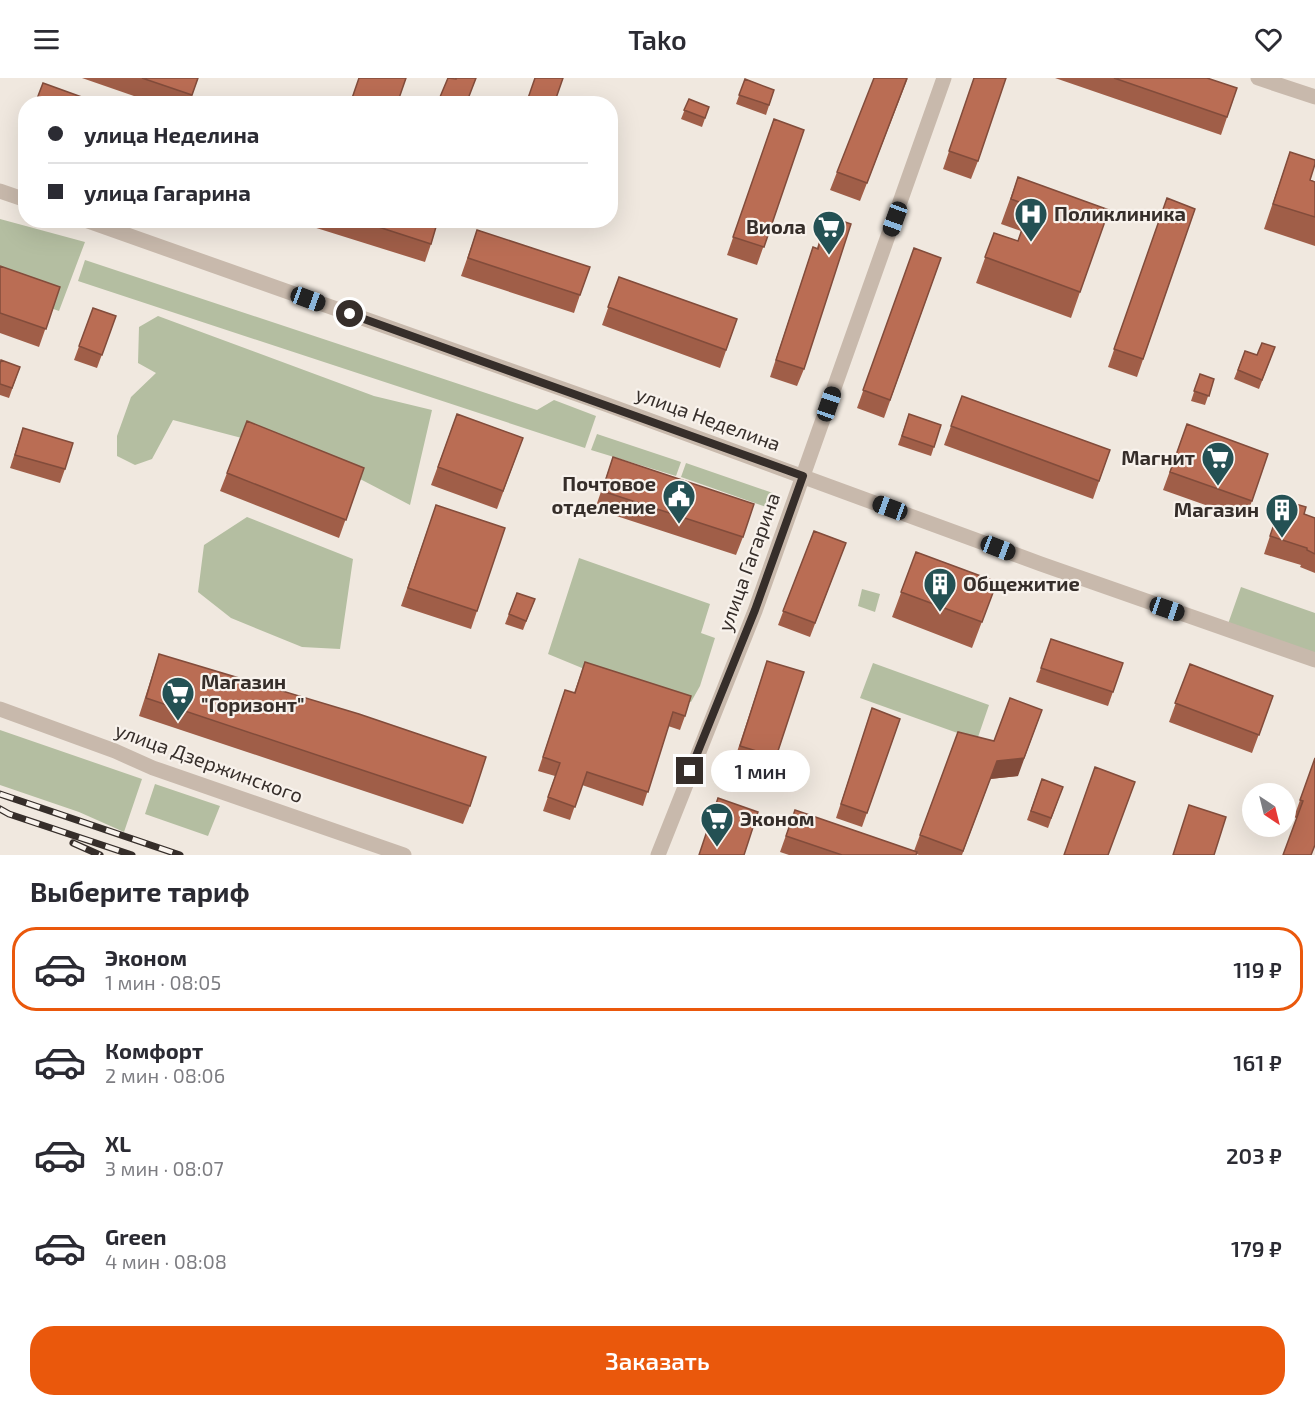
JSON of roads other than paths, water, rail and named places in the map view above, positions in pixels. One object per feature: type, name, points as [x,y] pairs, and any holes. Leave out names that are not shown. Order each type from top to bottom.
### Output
[{"type":"street","name":"улица Гагарина","points":[[658,855],[755,610],[944,78]]},
{"type":"street","points":[[1258,78],[1315,97]]},
{"type":"street","points":[[0,191],[18,197]]},
{"type":"street","name":"улица Неделина","points":[[107,228],[803,476],[1041,564],[1315,660]]},
{"type":"street","name":"улица Дзержинского","points":[[0,709],[153,768],[404,855]]},
{"type":"railway","points":[[0,794],[180,855]]},
{"type":"railway","points":[[0,809],[132,855]]},
{"type":"railway","points":[[73,843],[100,855]]},
{"type":"place","name":"Поликлиника","points":[[1031,243]]},
{"type":"place","name":"Виола","points":[[829,256]]},
{"type":"place","name":"Магнит","points":[[1218,487]]},
{"type":"place","name":"Почтовое отделение","points":[[679,525]]},
{"type":"place","name":"Магазин","points":[[1282,539]]},
{"type":"place","name":"Общежитие","points":[[940,613]]},
{"type":"place","name":"Магазин \"Горизонт\"","points":[[178,722]]},
{"type":"place","name":"Эконом","points":[[717,848]]}]
